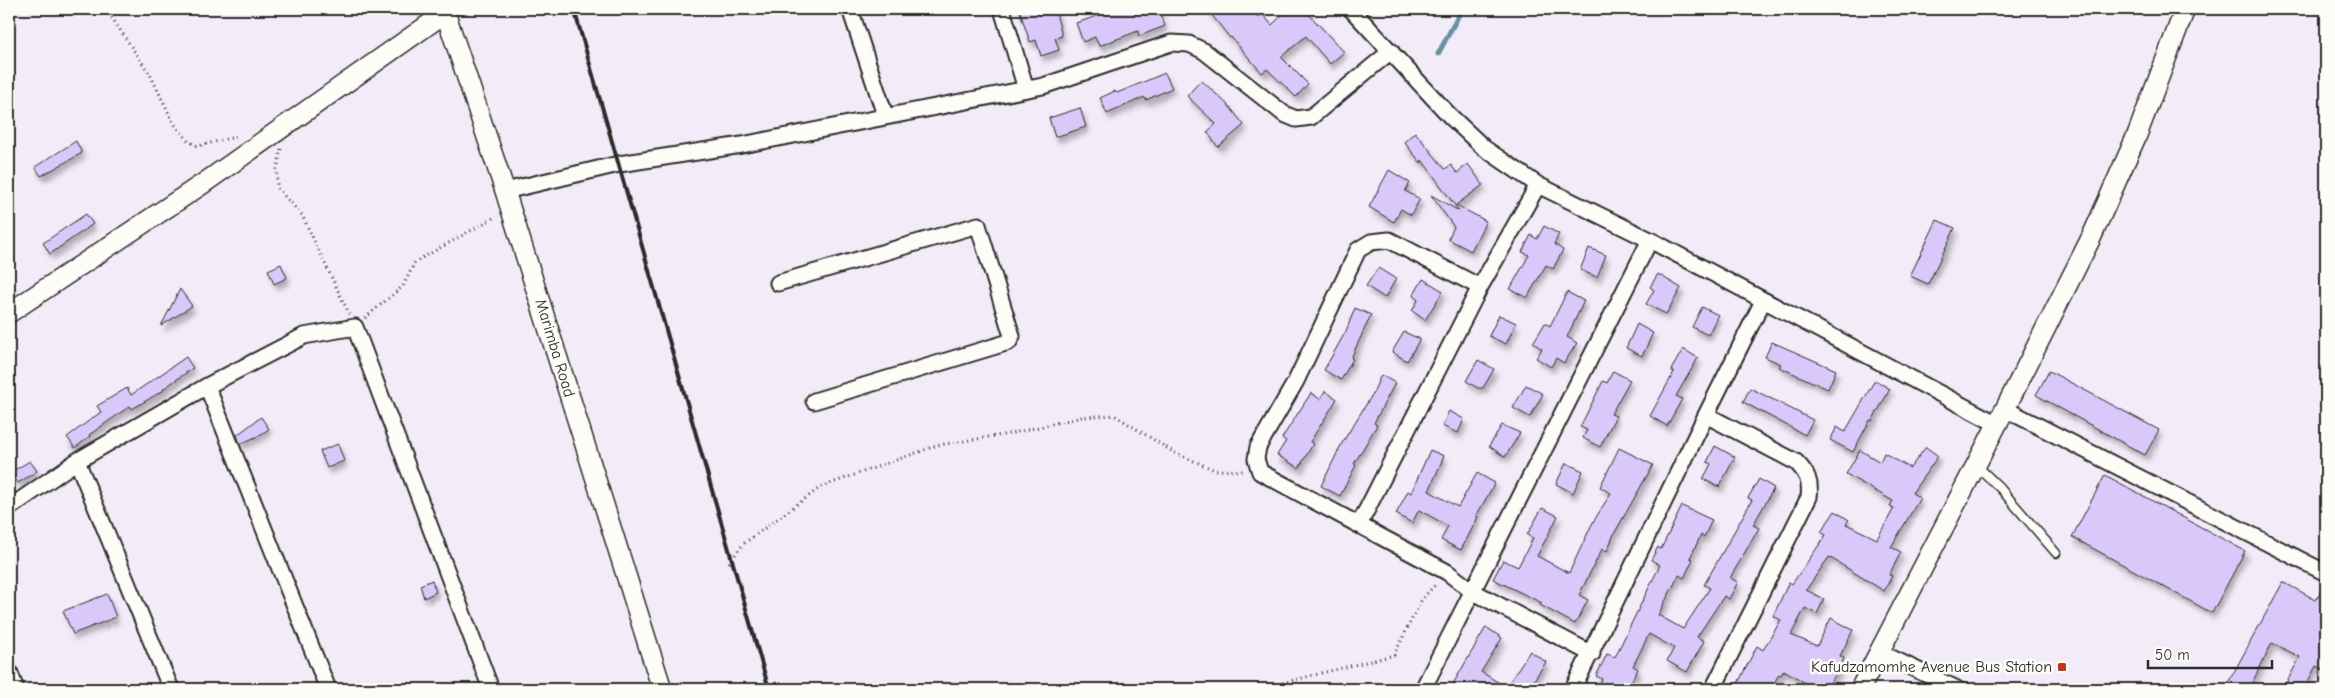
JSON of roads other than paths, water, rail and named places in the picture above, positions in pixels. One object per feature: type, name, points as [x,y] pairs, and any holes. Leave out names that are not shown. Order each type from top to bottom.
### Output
[{"type":"street","points":[[850,9],[885,115]]},
{"type":"street","points":[[1002,9],[1026,89]]},
{"type":"street","points":[[1351,9],[1391,51],[1425,92],[1484,148],[1538,185],[1650,240],[1763,301],[2326,573]]},
{"type":"street","points":[[1860,689],[2092,236],[2129,152],[2185,9]]},
{"type":"street","points":[[9,313],[204,183],[444,11]]},
{"type":"street","name":"Marimba Road","points":[[444,11],[508,200],[662,689]]},
{"type":"street","points":[[508,200],[618,164],[742,145],[885,115],[1043,86],[1171,43],[1189,44],[1204,51],[1284,114],[1296,120],[1311,117],[1391,51]]},
{"type":"street","points":[[1359,525],[1480,287],[1538,185]]},
{"type":"street","points":[[778,283],[978,225],[1012,336],[1009,342],[814,401]]},
{"type":"street","points":[[1480,287],[1388,240],[1371,242],[1358,250],[1296,381],[1258,447],[1256,459],[1260,472],[1447,572],[1472,591],[1592,654]]},
{"type":"street","points":[[1423,689],[1650,240]]},
{"type":"street","points":[[1573,689],[1592,654],[1706,415],[1763,301]]},
{"type":"street","points":[[9,508],[77,461],[207,386],[304,336],[355,327],[491,689]]},
{"type":"street","points":[[207,386],[328,689]]},
{"type":"street","points":[[1706,415],[1796,462],[1806,472],[1810,483],[1809,497],[1712,689]]},
{"type":"street","points":[[77,461],[171,689]]},
{"type":"street","points":[[1879,652],[1957,689]]},
{"type":"lane","points":[[1976,465],[2000,488],[2056,553]]},
{"type":"waterway","points":[[1438,54],[1462,9]]},
{"type":"railway","points":[[574,9],[769,689]]},
{"type":"place","name":"Kafudzamomhe Avenue Bus Station","points":[[2062,667]]}]
